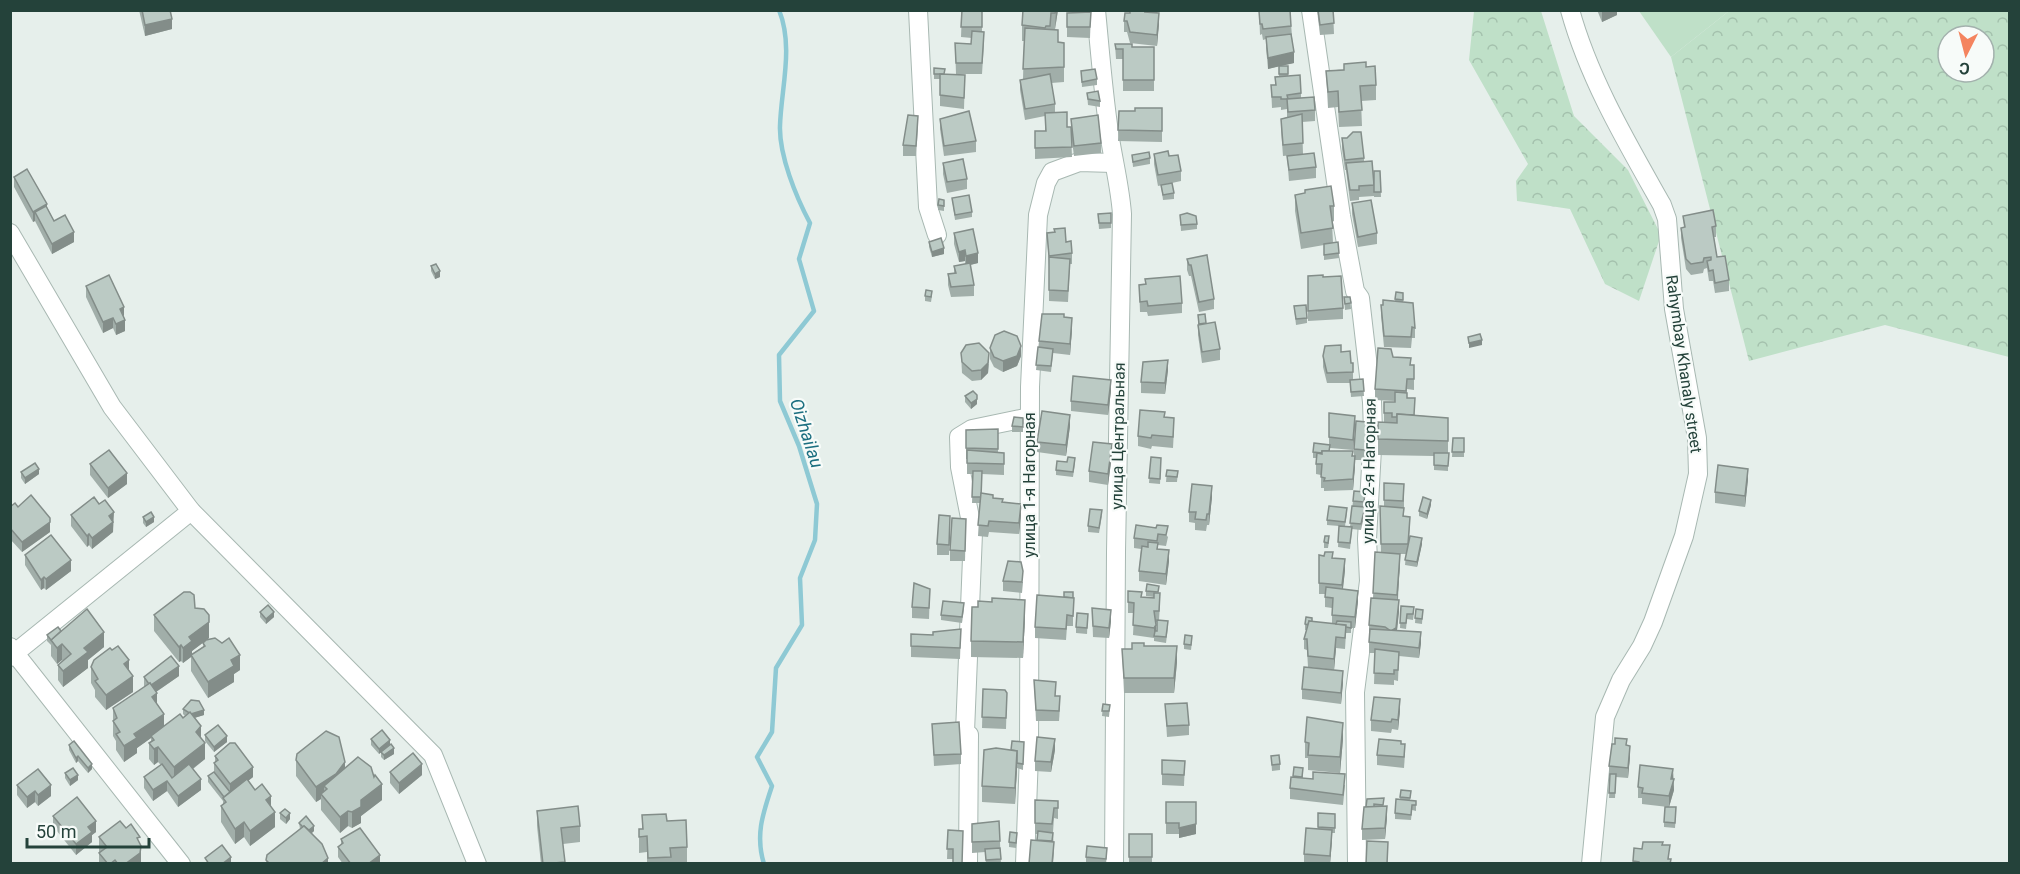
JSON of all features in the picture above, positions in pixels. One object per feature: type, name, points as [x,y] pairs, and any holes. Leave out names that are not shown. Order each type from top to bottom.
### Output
[{"type":"street","points":[[918,10],[928,207],[937,235]]},
{"type":"street","name":"улица Центральная","points":[[1096,10],[1101,78],[1113,163],[1120,182],[1122,214],[1116,540],[1114,864]]},
{"type":"street","name":"улица 2-я Нагорная","points":[[1311,10],[1341,216],[1355,291],[1360,298],[1372,402],[1367,539],[1369,581],[1355,692],[1357,864]]},
{"type":"street","name":"Rahymbay Khanaly street","points":[[1570,10],[1579,43],[1598,87],[1662,205],[1667,219],[1674,309],[1698,446],[1695,494],[1684,536],[1653,622],[1642,646],[1621,680],[1605,717],[1591,864]]},
{"type":"street","name":"улица 1-я Нагорная","points":[[1026,864],[1029,754],[1029,417],[1038,215],[1046,183],[1052,172],[1063,167],[1094,161],[1113,163]]},
{"type":"street","points":[[10,233],[112,407],[191,511],[433,755],[477,864]]},
{"type":"street","points":[[968,864],[969,735],[965,732],[965,712],[973,548],[967,496],[960,467],[959,437],[972,429],[1029,417]]},
{"type":"street","points":[[181,864],[12,652],[191,511]]},
{"type":"green space","points":[[1474,11],[1541,11],[1574,116],[1628,170],[1661,235],[1639,301],[1605,284],[1570,209],[1517,201],[1516,181],[1528,164],[1469,60]]},
{"type":"green space","points":[[1639,11],[1729,11],[1671,57]]},
{"type":"green space","points":[[1729,11],[2009,11],[2009,357],[1885,325],[1749,361],[1671,57]]},
{"type":"building","points":[[142,10],[170,10],[172,19],[145,25]]},
{"type":"building","points":[[962,10],[982,10],[982,27],[961,27]]},
{"type":"building","points":[[1023,10],[1056,10],[1055,13],[1051,13],[1050,26],[1045,28],[1022,25]]},
{"type":"building","points":[[1130,10],[1159,13],[1157,35],[1130,32],[1127,21],[1124,21],[1125,13],[1130,13]]},
{"type":"building","points":[[1290,10],[1291,26],[1263,29],[1260,24],[1259,11]]},
{"type":"building","points":[[1318,10],[1333,10],[1334,23],[1320,25]]},
{"type":"building","points":[[1091,12],[1090,27],[1067,27],[1067,13]]},
{"type":"building","points":[[1025,28],[1058,30],[1058,42],[1064,43],[1064,67],[1023,69]]},
{"type":"building","points":[[972,31],[984,32],[982,63],[956,63],[955,43],[971,44]]},
{"type":"building","points":[[1291,34],[1294,52],[1268,58],[1266,37]]},
{"type":"building","points":[[1115,44],[1154,47],[1154,80],[1123,80],[1123,49],[1116,49]]},
{"type":"building","points":[[1366,62],[1366,67],[1375,66],[1376,85],[1360,86],[1362,110],[1339,112],[1338,91],[1328,92],[1326,71],[1344,70],[1344,64]]},
{"type":"building","points":[[1279,66],[1288,66],[1288,74],[1279,74]]},
{"type":"building","points":[[934,68],[945,69],[944,74],[934,74]]},
{"type":"building","points":[[1095,69],[1097,79],[1082,82],[1081,71]]},
{"type":"building","points":[[940,74],[965,75],[964,98],[940,95]]},
{"type":"building","points":[[1050,74],[1055,104],[1025,109],[1020,80]]},
{"type":"building","points":[[1300,75],[1301,93],[1287,95],[1288,99],[1272,97],[1271,85],[1276,85],[1275,77]]},
{"type":"building","points":[[1098,91],[1100,101],[1088,99],[1087,93]]},
{"type":"building","points":[[1314,97],[1315,110],[1288,112],[1287,99]]},
{"type":"building","points":[[1135,108],[1162,108],[1162,131],[1118,130],[1119,111],[1135,111]]},
{"type":"building","points":[[969,111],[976,141],[944,146],[940,119]]},
{"type":"building","points":[[1067,112],[1067,127],[1071,127],[1072,147],[1035,148],[1035,131],[1046,131],[1045,113]]},
{"type":"building","points":[[1302,114],[1303,143],[1283,145],[1281,119]]},
{"type":"building","points":[[908,115],[918,116],[916,146],[903,145]]},
{"type":"building","points":[[1098,115],[1101,143],[1074,146],[1071,119]]},
{"type":"building","points":[[1353,132],[1361,132],[1364,158],[1345,160],[1342,138],[1347,138]]},
{"type":"building","points":[[1168,151],[1169,156],[1178,155],[1181,171],[1158,175],[1154,154]]},
{"type":"building","points":[[1149,152],[1150,158],[1133,162],[1132,155]]},
{"type":"building","points":[[1314,153],[1316,167],[1289,170],[1287,156]]},
{"type":"building","points":[[963,159],[967,179],[947,182],[943,163]]},
{"type":"building","points":[[1372,161],[1374,185],[1359,186],[1359,190],[1350,190],[1346,163]]},
{"type":"building","points":[[27,169],[47,204],[33,212],[14,177]]},
{"type":"building","points":[[1374,171],[1380,171],[1381,192],[1374,192]]},
{"type":"building","points":[[1172,183],[1174,193],[1163,195],[1161,185]]},
{"type":"building","points":[[1331,186],[1334,206],[1330,206],[1333,228],[1301,233],[1295,195],[1305,193],[1305,190]]},
{"type":"building","points":[[969,195],[972,212],[955,215],[952,198]]},
{"type":"building","points":[[939,199],[944,200],[944,206],[938,205]]},
{"type":"building","points":[[1371,200],[1377,233],[1358,237],[1352,203]]},
{"type":"building","points":[[46,206],[54,221],[65,215],[74,232],[52,244],[35,212]]},
{"type":"building","points":[[1713,210],[1716,226],[1712,227],[1717,257],[1725,256],[1729,280],[1715,283],[1713,270],[1709,271],[1707,261],[1711,260],[1711,257],[1704,258],[1703,262],[1691,264],[1686,259],[1681,228],[1685,227],[1683,216]]},
{"type":"building","points":[[1111,213],[1111,223],[1099,223],[1098,214]]},
{"type":"building","points":[[1187,213],[1196,216],[1197,224],[1181,225],[1180,215]]},
{"type":"building","points":[[1065,228],[1066,242],[1071,241],[1072,253],[1049,256],[1047,233],[1055,232],[1054,229]]},
{"type":"building","points":[[973,229],[978,253],[966,256],[965,250],[959,252],[954,233]]},
{"type":"building","points":[[941,238],[944,248],[932,252],[929,242]]},
{"type":"building","points":[[1338,242],[1339,253],[1324,255],[1324,244]]},
{"type":"building","points":[[1207,255],[1214,299],[1199,302],[1191,265],[1187,259]]},
{"type":"building","points":[[1049,257],[1070,259],[1068,291],[1049,290]]},
{"type":"building","points":[[970,263],[974,285],[951,287],[948,274],[956,273],[954,266]]},
{"type":"building","points":[[436,264],[440,271],[435,274],[431,266]]},
{"type":"building","points":[[109,275],[124,307],[120,309],[125,320],[116,324],[113,318],[103,322],[86,286]]},
{"type":"building","points":[[1323,275],[1323,277],[1341,276],[1343,308],[1308,311],[1308,276]]},
{"type":"building","points":[[1180,276],[1182,303],[1148,306],[1147,301],[1140,302],[1139,285],[1146,284],[1145,279]]},
{"type":"building","points":[[926,290],[932,291],[931,297],[925,296]]},
{"type":"building","points":[[1396,292],[1403,293],[1403,300],[1395,299]]},
{"type":"building","points":[[1344,297],[1350,297],[1351,303],[1345,304]]},
{"type":"building","points":[[1383,300],[1413,303],[1415,328],[1412,327],[1411,337],[1384,336],[1381,305],[1383,305]]},
{"type":"building","points":[[1306,305],[1307,318],[1296,319],[1294,306]]},
{"type":"building","points":[[1042,314],[1064,314],[1064,317],[1072,318],[1070,344],[1039,341]]},
{"type":"building","points":[[1205,314],[1206,323],[1199,324],[1198,315]]},
{"type":"building","points":[[1215,322],[1220,349],[1202,352],[1198,325]]},
{"type":"building","points":[[1004,331],[1017,336],[1021,346],[1017,356],[1003,361],[994,357],[990,348],[995,335]]},
{"type":"building","points":[[1480,334],[1482,340],[1469,343],[1468,337]]},
{"type":"building","points":[[979,343],[989,353],[988,363],[981,370],[972,371],[962,362],[961,353],[966,345]]},
{"type":"building","points":[[1341,345],[1341,352],[1350,351],[1353,372],[1327,373],[1323,356],[1325,346]]},
{"type":"building","points":[[1038,347],[1053,349],[1051,366],[1036,365]]},
{"type":"building","points":[[1378,348],[1391,349],[1393,357],[1411,358],[1410,365],[1414,365],[1414,379],[1407,379],[1406,391],[1375,389]]},
{"type":"building","points":[[1168,360],[1165,383],[1141,382],[1143,362]]},
{"type":"building","points":[[1073,376],[1111,380],[1108,405],[1071,401]]},
{"type":"building","points":[[1363,379],[1364,391],[1351,392],[1350,380]]},
{"type":"building","points":[[973,391],[977,399],[971,403],[965,396]]},
{"type":"building","points":[[1395,392],[1407,393],[1407,398],[1415,398],[1414,415],[1397,414],[1397,417],[1392,417],[1392,413],[1384,413],[1384,402],[1395,402]]},
{"type":"building","points":[[1140,410],[1165,412],[1164,417],[1174,418],[1173,437],[1138,436]]},
{"type":"building","points":[[1042,411],[1070,415],[1066,445],[1037,442]]},
{"type":"building","points":[[1329,413],[1355,416],[1353,440],[1329,437]]},
{"type":"building","points":[[1397,414],[1448,418],[1448,441],[1378,439],[1378,422],[1397,423]]},
{"type":"building","points":[[1014,417],[1023,418],[1023,427],[1012,426]]},
{"type":"building","points":[[1356,421],[1367,422],[1365,450],[1354,449]]},
{"type":"building","points":[[998,429],[998,449],[966,448],[966,430]]},
{"type":"building","points":[[1453,438],[1464,438],[1464,452],[1452,452]]},
{"type":"building","points":[[1093,442],[1112,444],[1108,474],[1089,471]]},
{"type":"building","points":[[1314,443],[1330,445],[1329,451],[1313,452]]},
{"type":"building","points":[[109,450],[127,473],[108,488],[90,464]]},
{"type":"building","points":[[967,450],[1004,453],[1004,464],[967,463]]},
{"type":"building","points":[[1322,451],[1353,451],[1352,456],[1355,456],[1353,479],[1324,481],[1325,478],[1321,477],[1322,464],[1316,464],[1317,453],[1322,454]]},
{"type":"building","points":[[1434,453],[1449,453],[1448,466],[1434,465]]},
{"type":"building","points":[[1068,457],[1075,458],[1073,472],[1056,470],[1057,461],[1067,462]]},
{"type":"building","points":[[1151,457],[1161,458],[1160,479],[1149,478]]},
{"type":"building","points":[[35,463],[39,469],[25,478],[21,472]]},
{"type":"building","points":[[1718,465],[1748,469],[1745,496],[1715,492]]},
{"type":"building","points":[[1167,470],[1178,471],[1177,477],[1166,476]]},
{"type":"building","points":[[973,471],[982,471],[981,497],[972,497]]},
{"type":"building","points":[[1384,483],[1404,484],[1403,501],[1384,500]]},
{"type":"building","points":[[1192,484],[1212,486],[1209,514],[1206,520],[1195,519],[1196,512],[1189,512]]},
{"type":"building","points":[[1354,491],[1365,492],[1364,502],[1353,501]]},
{"type":"building","points":[[981,493],[1003,499],[1002,502],[1021,504],[1019,523],[989,521],[988,526],[978,525]]},
{"type":"building","points":[[31,495],[50,518],[50,522],[22,542],[10,528],[10,507],[15,503],[18,507]]},
{"type":"building","points":[[94,497],[99,504],[105,500],[114,512],[109,516],[113,522],[92,538],[89,534],[87,536],[71,515]]},
{"type":"building","points":[[1423,497],[1431,500],[1427,514],[1419,511]]},
{"type":"building","points":[[1329,506],[1347,508],[1345,522],[1327,520]]},
{"type":"building","points":[[1352,506],[1365,507],[1361,524],[1350,523]]},
{"type":"building","points":[[1380,506],[1404,508],[1403,516],[1410,517],[1408,544],[1381,544]]},
{"type":"building","points":[[1090,509],[1102,510],[1099,528],[1088,526]]},
{"type":"building","points":[[151,512],[154,517],[146,522],[143,517]]},
{"type":"building","points":[[939,515],[950,516],[949,545],[937,544]]},
{"type":"building","points":[[952,518],[966,519],[965,551],[950,550]]},
{"type":"building","points":[[1136,525],[1156,528],[1157,525],[1168,526],[1166,535],[1158,534],[1157,541],[1134,538]]},
{"type":"building","points":[[1339,526],[1352,527],[1350,543],[1338,542]]},
{"type":"building","points":[[51,535],[71,560],[46,579],[44,577],[41,580],[25,555]]},
{"type":"building","points":[[1325,536],[1329,536],[1328,543],[1324,542]]},
{"type":"building","points":[[1410,536],[1422,538],[1417,562],[1405,560]]},
{"type":"building","points":[[1148,542],[1158,543],[1157,549],[1169,550],[1166,574],[1139,571],[1142,546],[1148,547]]},
{"type":"building","points":[[1325,552],[1333,552],[1332,558],[1345,559],[1342,585],[1319,583],[1319,555],[1324,556]]},
{"type":"building","points":[[1375,552],[1400,554],[1397,595],[1373,593]]},
{"type":"building","points":[[1008,561],[1021,562],[1022,582],[1003,581]]},
{"type":"building","points":[[914,583],[930,589],[929,608],[912,607]]},
{"type":"building","points":[[1147,584],[1159,586],[1158,592],[1146,591]]},
{"type":"building","points":[[1326,587],[1358,591],[1355,617],[1332,615],[1333,598],[1325,597]]},
{"type":"building","points":[[1128,591],[1142,592],[1141,597],[1154,598],[1154,593],[1160,593],[1159,611],[1154,611],[1156,625],[1154,628],[1133,625],[1134,603],[1128,602]]},
{"type":"building","points":[[184,592],[194,595],[195,608],[204,609],[209,615],[209,622],[189,637],[192,641],[183,648],[181,645],[179,647],[154,615]]},
{"type":"building","points":[[1064,592],[1073,592],[1073,598],[1064,597]]},
{"type":"building","points":[[1037,595],[1074,598],[1073,616],[1067,615],[1066,629],[1035,627]]},
{"type":"building","points":[[992,598],[1025,600],[1023,642],[971,641],[972,607],[978,607],[978,601],[992,602]]},
{"type":"building","points":[[1371,598],[1399,600],[1396,628],[1391,631],[1385,627],[1369,625]]},
{"type":"building","points":[[943,601],[964,603],[962,617],[941,615]]},
{"type":"building","points":[[268,605],[274,612],[266,619],[260,612]]},
{"type":"building","points":[[1401,606],[1414,607],[1413,614],[1407,614],[1406,623],[1400,623]]},
{"type":"building","points":[[1092,608],[1111,610],[1109,628],[1093,626]]},
{"type":"building","points":[[87,609],[104,632],[84,648],[88,652],[63,671],[58,665],[71,654],[62,644],[57,648],[51,640]]},
{"type":"building","points":[[1416,609],[1423,610],[1422,619],[1415,618]]},
{"type":"building","points":[[1077,613],[1088,614],[1087,628],[1076,627]]},
{"type":"building","points":[[1306,617],[1312,618],[1312,622],[1309,621],[1308,625],[1305,624]]},
{"type":"building","points":[[1157,620],[1168,621],[1166,637],[1154,636],[1157,631]]},
{"type":"building","points":[[1309,621],[1346,625],[1345,638],[1336,637],[1334,659],[1308,656],[1307,639],[1304,639]]},
{"type":"building","points":[[1337,621],[1351,622],[1351,628],[1336,624]]},
{"type":"building","points":[[58,627],[61,631],[51,640],[47,635]]},
{"type":"building","points":[[961,629],[960,648],[911,646],[911,634],[933,635],[933,632]]},
{"type":"building","points":[[1370,629],[1421,632],[1419,648],[1369,642]]},
{"type":"building","points":[[1185,635],[1192,636],[1191,645],[1184,644]]},
{"type":"building","points":[[215,638],[222,643],[229,638],[240,655],[231,660],[234,666],[208,682],[191,655],[205,646],[203,643],[206,640]]},
{"type":"building","points":[[1132,643],[1144,643],[1144,646],[1177,646],[1174,678],[1124,678],[1122,649],[1132,649]]},
{"type":"building","points":[[118,646],[129,660],[124,664],[133,676],[106,695],[95,681],[98,679],[91,667],[94,660],[110,648],[112,650]]},
{"type":"building","points":[[1375,649],[1399,652],[1398,670],[1394,670],[1394,674],[1374,673]]},
{"type":"building","points":[[171,656],[179,666],[151,685],[149,684],[144,677]]},
{"type":"building","points":[[1304,667],[1343,671],[1341,693],[1302,689]]},
{"type":"building","points":[[1034,680],[1056,682],[1055,696],[1060,696],[1059,711],[1036,710]]},
{"type":"building","points":[[150,683],[157,693],[152,697],[164,714],[134,734],[137,738],[124,746],[116,734],[120,732],[113,721],[117,718],[113,708]]},
{"type":"building","points":[[983,689],[1005,690],[1007,693],[1006,718],[982,717]]},
{"type":"building","points":[[1374,697],[1400,699],[1398,720],[1392,719],[1391,722],[1371,720]]},
{"type":"building","points":[[191,700],[199,701],[204,710],[191,714],[183,709]]},
{"type":"building","points":[[1187,703],[1189,725],[1167,726],[1165,704]]},
{"type":"building","points":[[1103,704],[1110,705],[1109,711],[1102,711]]},
{"type":"building","points":[[190,712],[201,726],[196,732],[205,743],[174,767],[158,747],[154,749],[149,743],[154,740],[151,736],[180,714],[183,718]]},
{"type":"building","points":[[1307,717],[1343,723],[1340,757],[1308,755],[1309,743],[1305,742]]},
{"type":"building","points":[[959,722],[961,754],[934,755],[932,724]]},
{"type":"building","points":[[218,725],[227,736],[214,747],[205,735]]},
{"type":"building","points":[[382,730],[390,740],[379,749],[371,739]]},
{"type":"building","points":[[326,731],[339,737],[345,762],[336,774],[316,787],[296,760],[297,754]]},
{"type":"building","points":[[1037,737],[1055,739],[1051,762],[1035,761]]},
{"type":"building","points":[[1615,738],[1627,739],[1626,745],[1630,746],[1628,768],[1609,766]]},
{"type":"building","points":[[1379,739],[1401,741],[1401,744],[1405,744],[1404,757],[1377,755]]},
{"type":"building","points":[[74,741],[92,764],[88,768],[78,756],[76,758],[69,745]]},
{"type":"building","points":[[1012,741],[1024,742],[1023,764],[1017,763],[1017,751],[1011,750]]},
{"type":"building","points":[[230,743],[235,743],[253,767],[230,784],[214,763],[218,760],[215,756]]},
{"type":"building","points":[[391,744],[394,748],[384,755],[381,752]]},
{"type":"building","points":[[996,748],[1017,751],[1015,788],[982,786],[984,750]]},
{"type":"building","points":[[413,753],[422,764],[399,783],[390,772]]},
{"type":"building","points":[[1279,755],[1280,764],[1272,765],[1271,756]]},
{"type":"building","points":[[358,757],[371,767],[374,777],[375,775],[382,784],[361,800],[361,807],[352,812],[348,811],[340,817],[321,794],[327,789],[324,786]]},
{"type":"building","points":[[1162,760],[1185,761],[1184,775],[1162,774]]},
{"type":"building","points":[[162,764],[172,778],[189,764],[201,779],[178,796],[167,781],[153,790],[144,777]]},
{"type":"building","points":[[1640,765],[1673,769],[1671,779],[1674,779],[1669,796],[1642,793],[1643,788],[1638,787]]},
{"type":"building","points":[[1294,767],[1303,768],[1302,777],[1293,776]]},
{"type":"building","points":[[73,768],[78,775],[70,780],[65,773]]},
{"type":"building","points":[[38,769],[51,785],[38,795],[35,791],[27,797],[17,785]]},
{"type":"building","points":[[214,772],[230,792],[224,797],[208,776]]},
{"type":"building","points":[[1313,772],[1345,774],[1343,795],[1290,788],[1291,777],[1313,779]]},
{"type":"building","points":[[1610,774],[1616,774],[1615,793],[1609,793]]},
{"type":"building","points":[[247,779],[255,790],[262,784],[271,796],[266,800],[275,812],[250,831],[244,822],[235,829],[221,806],[226,802],[223,798]]},
{"type":"building","points":[[1401,790],[1411,791],[1410,798],[1400,797]]},
{"type":"building","points":[[77,797],[96,821],[88,827],[92,832],[76,844],[53,816]]},
{"type":"building","points":[[1384,798],[1383,805],[1374,804],[1374,807],[1366,807],[1367,799]]},
{"type":"building","points":[[1396,799],[1416,801],[1416,805],[1412,805],[1411,815],[1395,813]]},
{"type":"building","points":[[1035,800],[1058,801],[1058,808],[1054,808],[1052,824],[1035,823]]},
{"type":"building","points":[[1166,802],[1196,802],[1196,824],[1179,828],[1179,823],[1166,823]]},
{"type":"building","points":[[578,806],[580,826],[561,828],[565,862],[543,864],[537,811]]},
{"type":"building","points":[[1387,806],[1385,828],[1362,829],[1364,807]]},
{"type":"building","points":[[1665,807],[1676,807],[1675,823],[1664,822]]},
{"type":"building","points":[[285,809],[290,813],[286,818],[280,813]]},
{"type":"building","points":[[1318,813],[1335,814],[1335,828],[1318,827]]},
{"type":"building","points":[[666,814],[667,821],[686,820],[687,847],[670,848],[671,857],[648,858],[647,836],[639,837],[639,829],[643,829],[642,815]]},
{"type":"building","points":[[306,816],[314,826],[309,830],[299,823]]},
{"type":"building","points":[[120,821],[126,828],[131,824],[140,837],[137,838],[141,846],[140,853],[125,864],[118,864],[115,860],[108,864],[99,853],[107,847],[99,837]]},
{"type":"building","points":[[999,821],[1000,841],[972,842],[972,824]]},
{"type":"building","points":[[304,826],[322,844],[328,858],[321,864],[270,864],[266,860],[267,855]]},
{"type":"building","points":[[360,828],[380,855],[368,864],[351,864],[338,847],[343,843],[341,839]]},
{"type":"building","points":[[1306,828],[1332,830],[1330,856],[1304,854]]},
{"type":"building","points":[[948,830],[963,831],[962,864],[953,864],[953,849],[947,849]]},
{"type":"building","points":[[1038,831],[1053,833],[1052,841],[1037,840]]},
{"type":"building","points":[[1010,832],[1017,833],[1016,843],[1009,842]]},
{"type":"building","points":[[1129,834],[1152,834],[1152,857],[1129,857]]},
{"type":"building","points":[[1031,840],[1054,842],[1052,864],[1029,864]]},
{"type":"building","points":[[1367,841],[1388,842],[1387,864],[1366,864]]},
{"type":"building","points":[[1643,842],[1663,842],[1662,845],[1670,845],[1668,859],[1671,859],[1670,864],[1639,864],[1633,861],[1634,848],[1642,849]]},
{"type":"building","points":[[222,845],[231,857],[222,864],[209,864],[205,858]]},
{"type":"building","points":[[1087,846],[1107,848],[1106,859],[1086,857]]},
{"type":"building","points":[[1000,848],[1001,859],[986,860],[985,849]]},
{"type":"waterway","name":"Oizhailau","points":[[764,864],[760,834],[772,786],[757,757],[772,732],[776,668],[802,625],[800,578],[815,540],[817,504],[799,446],[780,401],[779,355],[814,311],[799,259],[810,223],[789,176],[780,137],[786,39],[779,10]]}]
